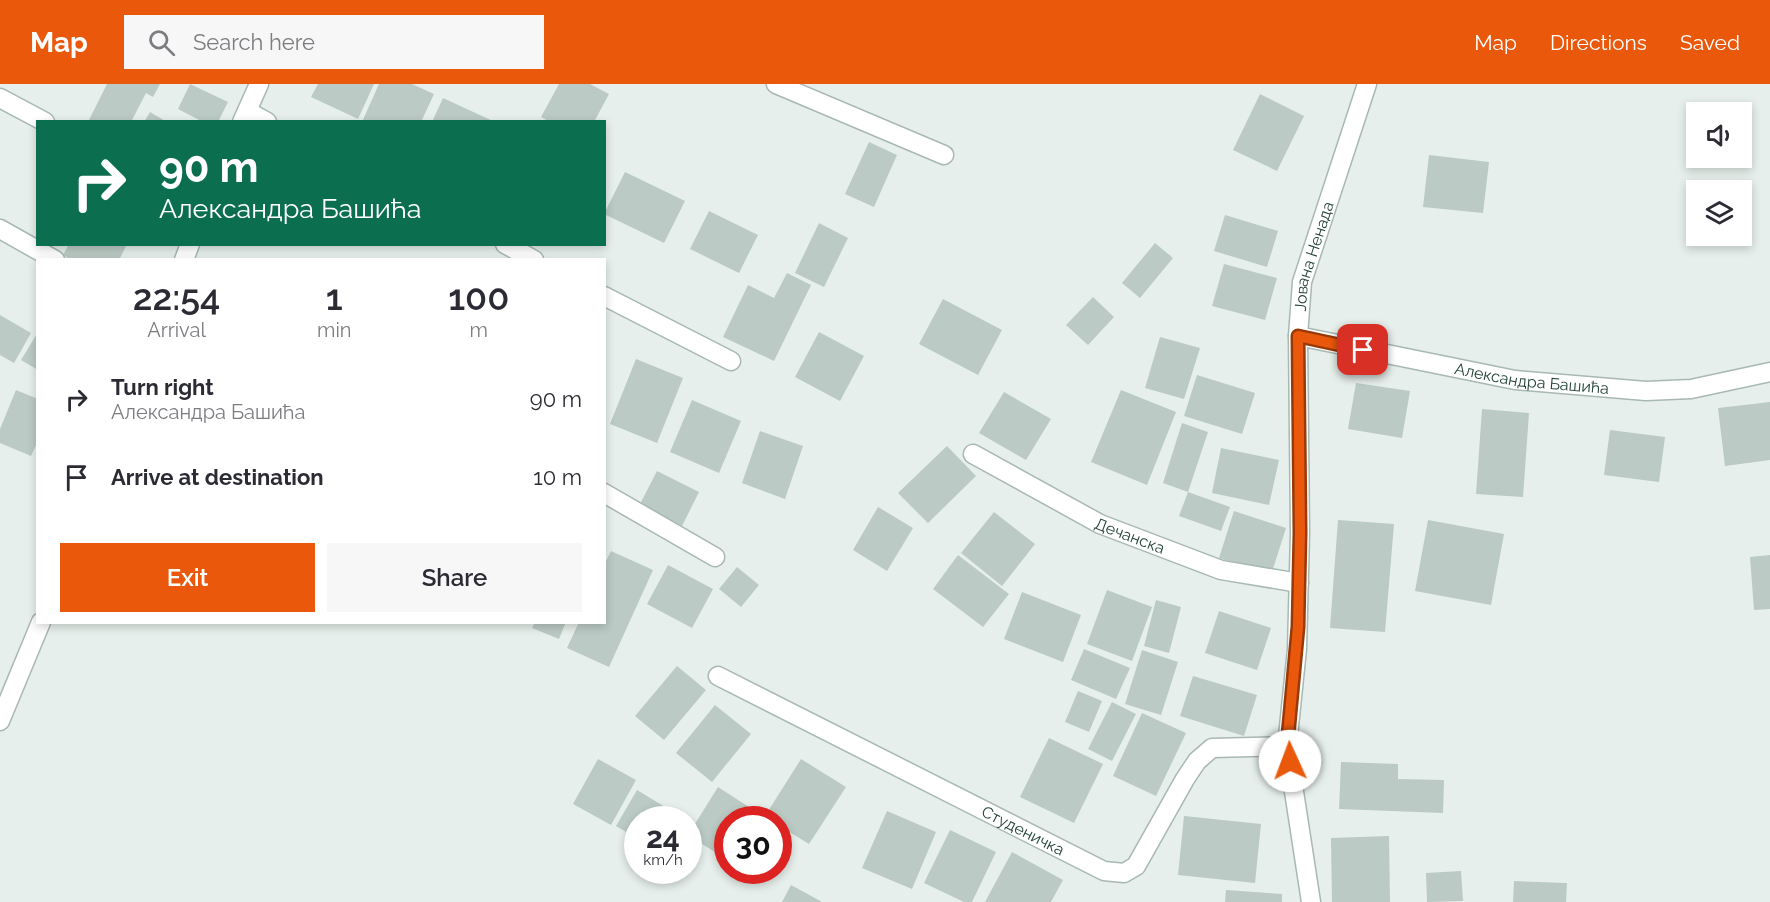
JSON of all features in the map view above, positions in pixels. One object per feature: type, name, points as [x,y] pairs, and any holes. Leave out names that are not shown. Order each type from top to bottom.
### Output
[{"type":"street","points":[[259,84],[245,116],[260,120]]},
{"type":"street","points":[[776,84],[944,155]]},
{"type":"street","name":"Јована Ненада","points":[[1311,902],[1287,746],[1297,649],[1299,583],[1298,336],[1302,282],[1367,84]]},
{"type":"street","points":[[0,98],[41,120]]},
{"type":"street","points":[[0,229],[51,258]]},
{"type":"street","points":[[509,246],[530,258]]},
{"type":"street","points":[[606,297],[731,361]]},
{"type":"street","name":"Александра Башића","points":[[1298,336],[1515,380],[1634,390],[1691,389],[1770,372]]},
{"type":"street","name":"Дечанска","points":[[973,454],[1100,524],[1221,570],[1299,583]]},
{"type":"street","points":[[606,495],[715,557]]},
{"type":"street","points":[[0,721],[40,624]]},
{"type":"street","name":"Студеничка","points":[[718,676],[1104,871],[1124,873],[1136,866],[1185,779],[1197,761],[1212,748],[1287,746]]},
{"type":"building","points":[[107,84],[160,84],[153,97],[146,93],[132,120],[89,120]]},
{"type":"building","points":[[190,84],[228,102],[219,120],[199,120],[178,109]]},
{"type":"building","points":[[318,84],[374,84],[358,119],[311,97]]},
{"type":"building","points":[[379,84],[412,84],[434,94],[422,120],[363,120]]},
{"type":"building","points":[[559,84],[590,84],[609,94],[595,120],[546,120],[541,117]]},
{"type":"building","points":[[1260,94],[1304,116],[1277,171],[1233,150]]},
{"type":"building","points":[[443,98],[491,120],[433,120]]},
{"type":"building","points":[[150,112],[164,120],[145,120]]},
{"type":"building","points":[[869,142],[897,155],[874,207],[845,194]]},
{"type":"building","points":[[1429,155],[1489,162],[1483,213],[1423,207]]},
{"type":"building","points":[[625,172],[685,201],[664,243],[606,215],[606,210]]},
{"type":"building","points":[[709,211],[758,235],[739,273],[690,249]]},
{"type":"building","points":[[1225,215],[1278,231],[1267,267],[1214,251]]},
{"type":"building","points":[[819,223],[848,238],[824,287],[795,273]]},
{"type":"building","points":[[1155,243],[1173,258],[1140,298],[1122,283]]},
{"type":"building","points":[[68,246],[126,246],[120,258],[68,258],[63,255]]},
{"type":"building","points":[[1224,264],[1277,278],[1265,320],[1212,306]]},
{"type":"building","points":[[787,273],[811,285],[774,361],[723,337],[748,285],[774,298]]},
{"type":"building","points":[[1093,297],[1114,317],[1088,345],[1066,325]]},
{"type":"building","points":[[943,299],[1002,330],[978,375],[919,344]]},
{"type":"building","points":[[0,315],[31,333],[14,363],[0,355]]},
{"type":"building","points":[[819,332],[864,356],[840,401],[795,377]]},
{"type":"building","points":[[36,335],[36,369],[21,360]]},
{"type":"building","points":[[1160,337],[1200,348],[1184,399],[1145,388]]},
{"type":"building","points":[[636,359],[683,378],[657,443],[610,424]]},
{"type":"building","points":[[1197,375],[1255,393],[1242,434],[1184,416]]},
{"type":"building","points":[[1356,383],[1410,391],[1402,438],[1348,429]]},
{"type":"building","points":[[16,390],[36,398],[36,445],[31,456],[0,443],[0,429]]},
{"type":"building","points":[[1121,390],[1176,412],[1147,485],[1091,462]]},
{"type":"building","points":[[1004,392],[1051,419],[1026,460],[979,433]]},
{"type":"building","points":[[692,400],[741,421],[719,473],[670,452]]},
{"type":"building","points":[[1770,402],[1770,460],[1725,466],[1718,408]]},
{"type":"building","points":[[1482,409],[1529,413],[1523,497],[1476,494]]},
{"type":"building","points":[[1182,423],[1208,432],[1188,492],[1163,483]]},
{"type":"building","points":[[1610,430],[1665,437],[1659,482],[1604,475]]},
{"type":"building","points":[[760,431],[803,446],[785,499],[742,483]]},
{"type":"building","points":[[947,446],[976,476],[928,523],[898,493]]},
{"type":"building","points":[[1221,448],[1279,460],[1269,505],[1212,493]]},
{"type":"building","points":[[657,471],[699,492],[682,526],[640,504]]},
{"type":"building","points":[[1188,492],[1230,507],[1221,531],[1179,516]]},
{"type":"building","points":[[878,507],[913,528],[887,571],[853,550]]},
{"type":"building","points":[[1234,511],[1286,528],[1271,575],[1219,558]]},
{"type":"building","points":[[994,512],[1035,544],[1002,586],[961,553]]},
{"type":"building","points":[[1338,520],[1394,524],[1385,632],[1330,628]]},
{"type":"building","points":[[1428,520],[1504,534],[1491,605],[1415,591]]},
{"type":"building","points":[[611,551],[653,570],[609,667],[567,648],[578,624],[606,624],[606,561]]},
{"type":"building","points":[[958,555],[1009,594],[983,627],[933,589]]},
{"type":"building","points":[[1770,555],[1770,609],[1754,610],[1750,557]]},
{"type":"building","points":[[668,565],[713,589],[692,628],[647,604]]},
{"type":"building","points":[[737,567],[759,585],[741,607],[719,589]]},
{"type":"building","points":[[1107,590],[1152,607],[1132,661],[1087,644]]},
{"type":"building","points":[[1022,592],[1081,615],[1063,662],[1004,639]]},
{"type":"building","points":[[1156,600],[1181,607],[1169,653],[1144,646]]},
{"type":"building","points":[[1219,611],[1271,628],[1257,670],[1205,653]]},
{"type":"building","points":[[534,624],[565,624],[559,639],[532,628]]},
{"type":"building","points":[[1084,649],[1130,668],[1116,699],[1071,680]]},
{"type":"building","points":[[1142,650],[1178,662],[1161,715],[1125,704]]},
{"type":"building","points":[[677,666],[706,690],[664,740],[635,716]]},
{"type":"building","points":[[1193,676],[1257,695],[1244,736],[1180,716]]},
{"type":"building","points":[[1078,691],[1102,701],[1089,732],[1065,722]]},
{"type":"building","points":[[1112,702],[1136,714],[1112,761],[1088,749]]},
{"type":"building","points":[[715,705],[751,734],[712,782],[676,753]]},
{"type":"building","points":[[1142,713],[1186,733],[1156,796],[1113,776]]},
{"type":"building","points":[[1049,738],[1103,764],[1074,823],[1020,797]]},
{"type":"building","points":[[598,759],[636,780],[611,825],[573,804]]},
{"type":"building","points":[[801,759],[846,787],[809,844],[792,834],[792,806],[771,806]]},
{"type":"building","points":[[1341,762],[1398,764],[1398,779],[1444,780],[1443,813],[1339,809]]},
{"type":"building","points":[[718,787],[747,806],[714,806],[714,852],[702,844],[702,813]]},
{"type":"building","points":[[637,790],[663,806],[628,806]]},
{"type":"building","points":[[887,811],[936,832],[912,889],[862,868]]},
{"type":"building","points":[[624,812],[624,831],[616,826]]},
{"type":"building","points":[[1184,816],[1261,824],[1255,883],[1178,875]]},
{"type":"building","points":[[950,830],[996,852],[972,902],[964,902],[924,883]]},
{"type":"building","points":[[1389,836],[1390,902],[1332,902],[1331,838]]},
{"type":"building","points":[[1012,852],[1063,880],[1051,902],[985,902]]},
{"type":"building","points":[[1461,871],[1463,901],[1427,902],[1426,873]]},
{"type":"building","points":[[1514,881],[1567,883],[1566,902],[1513,902]]},
{"type":"building","points":[[791,885],[813,897],[822,902],[782,902]]},
{"type":"building","points":[[1226,890],[1282,894],[1282,902],[1225,902]]},
{"type":"route","points":[[1290,761],[1287,746],[1297,649],[1300,533],[1298,336],[1363,350]]}]
